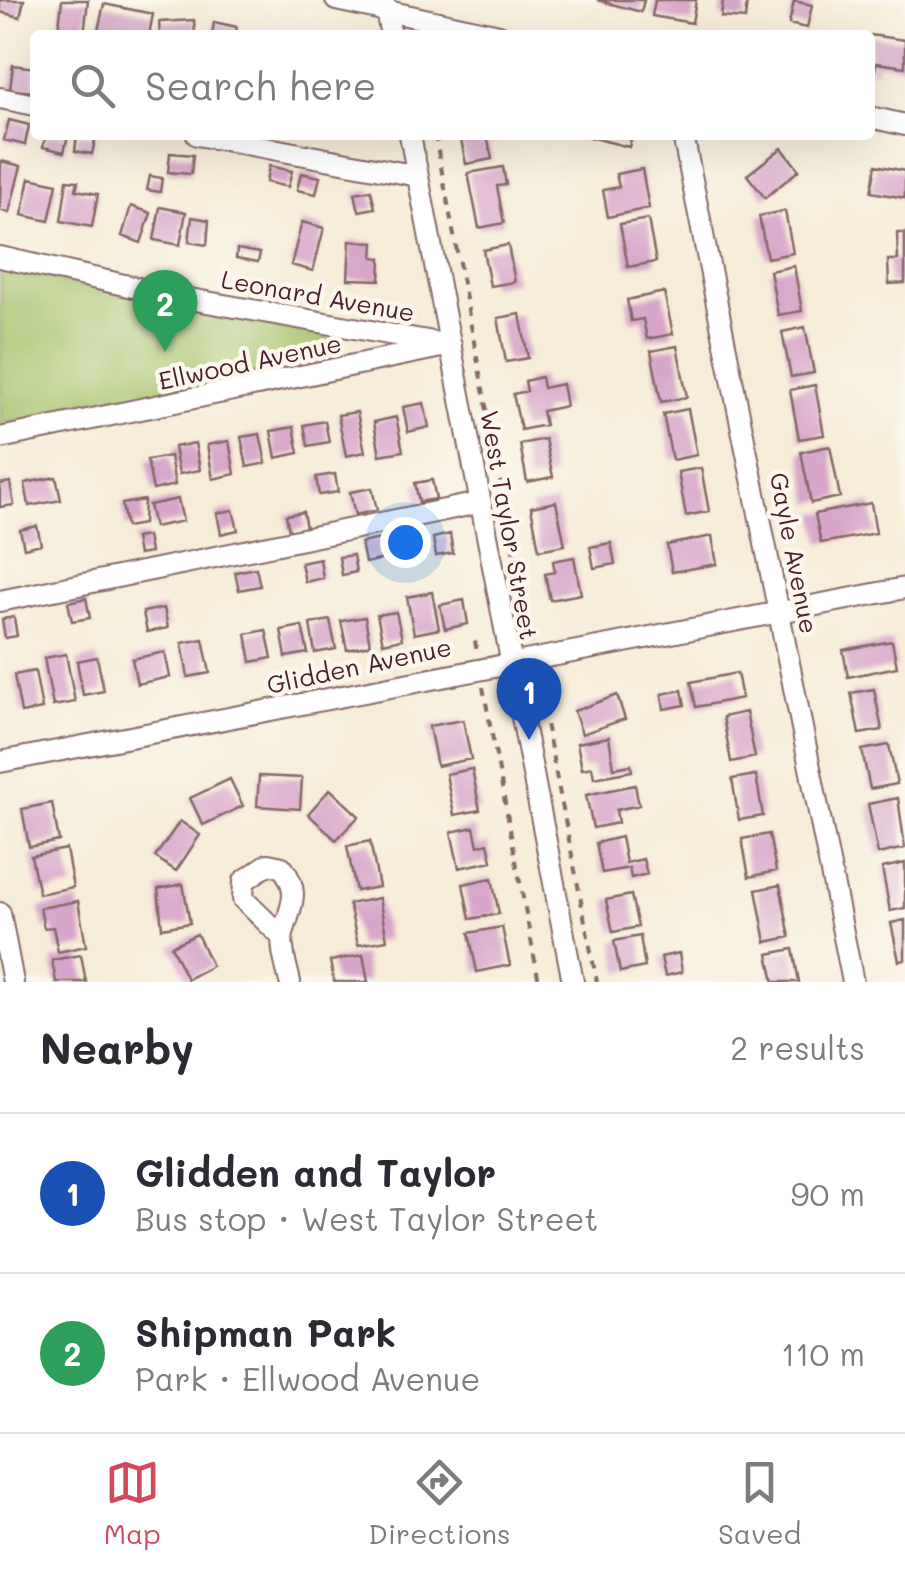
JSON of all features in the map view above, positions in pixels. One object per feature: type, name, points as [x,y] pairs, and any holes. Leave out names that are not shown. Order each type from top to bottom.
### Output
[{"type":"street","points":[[336,0],[385,5],[480,30]]},
{"type":"street","points":[[385,5],[389,30]]},
{"type":"street","points":[[0,98],[30,104]]},
{"type":"street","points":[[875,119],[905,125]]},
{"type":"street","points":[[225,140],[418,176]]},
{"type":"street","name":"West Taylor Street","points":[[411,140],[573,982]]},
{"type":"street","name":"Gayle Avenue","points":[[684,140],[853,982]]},
{"type":"street","name":"Leonard Avenue","points":[[0,257],[173,296],[451,345]]},
{"type":"street","name":"Ellwood Avenue","points":[[0,438],[451,345]]},
{"type":"street","points":[[0,601],[479,503]]},
{"type":"street","name":"Glidden Avenue","points":[[0,762],[905,588]]},
{"type":"street","points":[[0,913],[13,982]]},
{"type":"street","points":[[282,937],[290,982]]},
{"type":"path","points":[[436,140],[597,982]]},
{"type":"path","points":[[474,641],[538,982]]},
{"type":"green space","points":[[0,268],[316,328],[332,344],[329,359],[0,425]]},
{"type":"building","points":[[0,0],[24,0],[20,17],[0,12]]},
{"type":"building","points":[[62,0],[88,0],[85,30],[59,30]]},
{"type":"building","points":[[597,0],[644,0],[641,12]]},
{"type":"building","points":[[655,0],[696,0],[692,23],[652,16]]},
{"type":"building","points":[[723,0],[747,2],[745,19],[721,17]]},
{"type":"building","points":[[794,1],[812,5],[807,28],[789,24]]},
{"type":"building","points":[[104,4],[153,14],[150,30],[98,30]]},
{"type":"building","points":[[194,20],[195,30],[160,30],[159,22]]},
{"type":"building","points":[[214,22],[237,27],[236,30],[213,30]]},
{"type":"building","points":[[875,36],[905,40],[905,67],[876,63],[875,71]]},
{"type":"building","points":[[13,65],[30,67],[30,92],[10,90]]},
{"type":"building","points":[[9,120],[29,125],[25,145],[4,140]]},
{"type":"building","points":[[45,140],[67,140],[64,152],[43,147]]},
{"type":"building","points":[[76,140],[95,140],[92,154],[75,151]]},
{"type":"building","points":[[461,140],[488,140],[492,159],[466,164]]},
{"type":"building","points":[[601,140],[631,140],[629,147]]},
{"type":"building","points":[[782,148],[799,170],[765,198],[747,175]]},
{"type":"building","points":[[170,153],[193,155],[191,174],[168,172]]},
{"type":"building","points":[[1,161],[21,166],[9,213],[0,210]]},
{"type":"building","points":[[876,165],[905,171],[905,198],[871,192]]},
{"type":"building","points":[[269,166],[292,171],[288,187],[266,182]]},
{"type":"building","points":[[503,167],[506,185],[497,186],[504,223],[479,228],[468,173]]},
{"type":"building","points":[[642,169],[649,208],[608,217],[603,190],[619,187],[616,174]]},
{"type":"building","points":[[301,173],[320,177],[316,194],[297,190]]},
{"type":"building","points":[[150,176],[162,178],[160,192],[147,190]]},
{"type":"building","points":[[30,178],[57,184],[49,221],[22,215]]},
{"type":"building","points":[[67,180],[78,181],[76,190],[98,194],[92,227],[61,221]]},
{"type":"building","points":[[371,190],[375,208],[359,211],[355,193]]},
{"type":"building","points":[[131,206],[151,213],[141,243],[122,236]]},
{"type":"building","points":[[160,207],[186,212],[180,245],[154,240]]},
{"type":"building","points":[[785,211],[793,253],[767,258],[759,216]]},
{"type":"building","points":[[192,217],[209,220],[207,245],[189,242]]},
{"type":"building","points":[[648,219],[656,262],[628,267],[620,224]]},
{"type":"building","points":[[302,222],[324,228],[313,271],[291,265]]},
{"type":"building","points":[[897,233],[905,233],[905,283],[889,284],[888,260],[898,260]]},
{"type":"building","points":[[350,241],[374,243],[373,257],[381,258],[380,280],[348,279]]},
{"type":"building","points":[[508,245],[515,282],[490,286],[483,250]]},
{"type":"building","points":[[237,249],[260,253],[258,262],[236,258]]},
{"type":"building","points":[[794,266],[802,311],[778,315],[770,271]]},
{"type":"building","points":[[664,292],[673,334],[647,339],[643,319],[631,321],[627,300]]},
{"type":"building","points":[[520,314],[528,358],[506,362],[498,318]]},
{"type":"building","points":[[805,327],[814,373],[791,377],[782,332]]},
{"type":"building","points":[[677,346],[687,397],[661,402],[651,351]]},
{"type":"building","points":[[541,377],[543,388],[562,384],[566,406],[542,411],[545,425],[521,430],[513,394],[527,391],[525,381]]},
{"type":"building","points":[[815,385],[824,435],[799,439],[790,390]]},
{"type":"building","points":[[424,403],[429,427],[408,432],[403,407]]},
{"type":"building","points":[[688,409],[697,455],[672,460],[663,414]]},
{"type":"building","points":[[357,412],[365,452],[346,456],[338,415]]},
{"type":"building","points":[[396,417],[403,451],[380,455],[374,422]]},
{"type":"building","points":[[325,421],[329,442],[308,446],[304,425]]},
{"type":"building","points":[[294,427],[299,453],[276,458],[271,431]]},
{"type":"building","points":[[260,434],[266,463],[247,467],[241,437]]},
{"type":"building","points":[[545,439],[553,477],[527,482],[520,444]]},
{"type":"building","points":[[229,441],[235,474],[213,479],[207,445]]},
{"type":"building","points":[[195,443],[200,470],[179,474],[174,447]]},
{"type":"building","points":[[830,446],[840,497],[811,503],[801,452]]},
{"type":"building","points":[[170,456],[175,485],[153,490],[147,460]]},
{"type":"building","points":[[701,468],[709,511],[686,516],[678,472]]},
{"type":"building","points":[[335,474],[338,492],[319,495],[316,477]]},
{"type":"building","points":[[56,477],[61,500],[29,506],[25,483]]},
{"type":"building","points":[[432,480],[436,499],[419,502],[415,483]]},
{"type":"building","points":[[10,482],[14,505],[0,507],[0,484]]},
{"type":"building","points":[[372,488],[377,510],[355,515],[350,492]]},
{"type":"building","points":[[178,499],[183,521],[154,527],[149,505]]},
{"type":"building","points":[[144,500],[143,524],[126,527],[122,504]]},
{"type":"building","points":[[556,502],[565,545],[539,550],[531,507]]},
{"type":"building","points":[[871,503],[876,533],[821,543],[815,514]]},
{"type":"building","points":[[233,510],[238,530],[221,534],[217,513]]},
{"type":"building","points":[[303,512],[306,528],[289,531],[286,515]]},
{"type":"building","points":[[37,526],[41,544],[24,548],[20,530]]},
{"type":"building","points":[[450,534],[453,553],[436,556],[433,538]]},
{"type":"building","points":[[147,536],[150,553],[138,555],[135,538]]},
{"type":"building","points":[[712,536],[717,564],[672,572],[667,545]]},
{"type":"building","points":[[380,539],[384,559],[365,563],[361,543]]},
{"type":"building","points":[[611,543],[615,564],[594,568],[590,547]]},
{"type":"building","points":[[353,555],[356,572],[342,575],[339,557]]},
{"type":"building","points":[[574,557],[581,594],[550,600],[545,574],[555,572],[553,561]]},
{"type":"building","points":[[320,559],[323,578],[305,582],[301,563]]},
{"type":"building","points":[[256,568],[260,586],[239,590],[235,572]]},
{"type":"building","points":[[432,592],[439,629],[414,634],[407,597]]},
{"type":"building","points":[[86,598],[90,618],[72,621],[68,602]]},
{"type":"building","points":[[464,600],[468,624],[445,629],[440,605]]},
{"type":"building","points":[[164,608],[168,628],[147,632],[143,612]]},
{"type":"building","points":[[396,612],[402,639],[383,643],[377,615]]},
{"type":"building","points":[[14,617],[17,636],[5,638],[2,619]]},
{"type":"building","points":[[365,617],[370,645],[347,650],[341,621]]},
{"type":"building","points":[[330,620],[336,649],[315,653],[310,624]]},
{"type":"building","points":[[302,626],[308,653],[286,657],[281,630]]},
{"type":"building","points":[[266,630],[272,658],[251,662],[246,634]]},
{"type":"building","points":[[203,639],[210,673],[188,677],[182,643]]},
{"type":"building","points":[[892,641],[897,667],[848,677],[843,650]]},
{"type":"building","points":[[165,652],[170,677],[137,684],[132,659]]},
{"type":"building","points":[[66,654],[75,702],[53,706],[44,658]]},
{"type":"building","points":[[97,657],[104,691],[83,695],[77,661]]},
{"type":"building","points":[[35,671],[42,709],[21,713],[14,675]]},
{"type":"building","points":[[737,673],[742,698],[696,707],[691,682]]},
{"type":"building","points":[[874,689],[882,730],[859,734],[851,693]]},
{"type":"building","points":[[682,690],[685,705],[664,709],[662,694]]},
{"type":"building","points":[[617,695],[625,719],[582,734],[574,711]]},
{"type":"building","points":[[746,712],[755,757],[731,762],[723,717]]},
{"type":"building","points":[[463,720],[471,759],[437,766],[429,726]]},
{"type":"building","points":[[609,737],[614,768],[631,765],[632,771],[594,778],[592,767],[582,769],[577,743]]},
{"type":"building","points":[[889,745],[897,784],[870,789],[862,750]]},
{"type":"building","points":[[472,769],[480,810],[454,815],[446,774]]},
{"type":"building","points":[[756,775],[763,816],[739,820],[732,779]]},
{"type":"building","points":[[259,776],[302,778],[300,809],[257,806]]},
{"type":"building","points":[[230,779],[243,806],[203,825],[190,798]]},
{"type":"building","points":[[635,785],[639,805],[616,810],[618,823],[593,828],[586,795]]},
{"type":"building","points":[[330,789],[359,816],[336,840],[308,814]]},
{"type":"building","points":[[898,798],[905,848],[878,854],[868,804]]},
{"type":"building","points":[[52,803],[59,841],[29,847],[22,809]]},
{"type":"building","points":[[180,821],[200,835],[176,871],[155,857]]},
{"type":"building","points":[[474,827],[478,846],[488,843],[492,861],[459,868],[451,832]]},
{"type":"building","points":[[769,834],[776,871],[749,877],[742,839]]},
{"type":"building","points":[[621,837],[626,863],[643,859],[647,874],[631,878],[629,868],[602,873],[596,843]]},
{"type":"building","points":[[370,841],[379,887],[356,891],[347,846]]},
{"type":"building","points":[[66,849],[73,887],[39,894],[31,856]]},
{"type":"building","points":[[905,863],[905,908],[890,911],[882,868]]},
{"type":"building","points":[[492,878],[499,914],[470,919],[463,884]]},
{"type":"building","points":[[183,884],[190,923],[162,928],[158,889]]},
{"type":"building","points":[[780,885],[790,937],[766,942],[756,890]]},
{"type":"building","points":[[631,895],[638,927],[613,932],[606,900]]},
{"type":"building","points":[[379,898],[387,940],[358,945],[349,904]]},
{"type":"building","points":[[78,901],[86,946],[58,952],[53,927],[44,928],[40,908]]},
{"type":"building","points":[[905,920],[905,960],[899,961],[891,923]]},
{"type":"building","points":[[502,927],[510,965],[477,972],[469,933]]},
{"type":"building","points":[[197,934],[212,966],[187,979],[171,946]]},
{"type":"building","points":[[640,936],[645,967],[620,972],[614,941]]},
{"type":"building","points":[[793,949],[799,982],[774,982],[768,954]]},
{"type":"building","points":[[679,953],[682,972],[665,976],[661,957]]},
{"type":"building","points":[[81,955],[86,982],[56,982],[52,960]]},
{"type":"building","points":[[363,955],[368,982],[334,982],[330,961]]},
{"type":"place","name":"Shipman Park","points":[[165,352]]},
{"type":"place","name":"Glidden and Taylor","points":[[529,740]]}]
